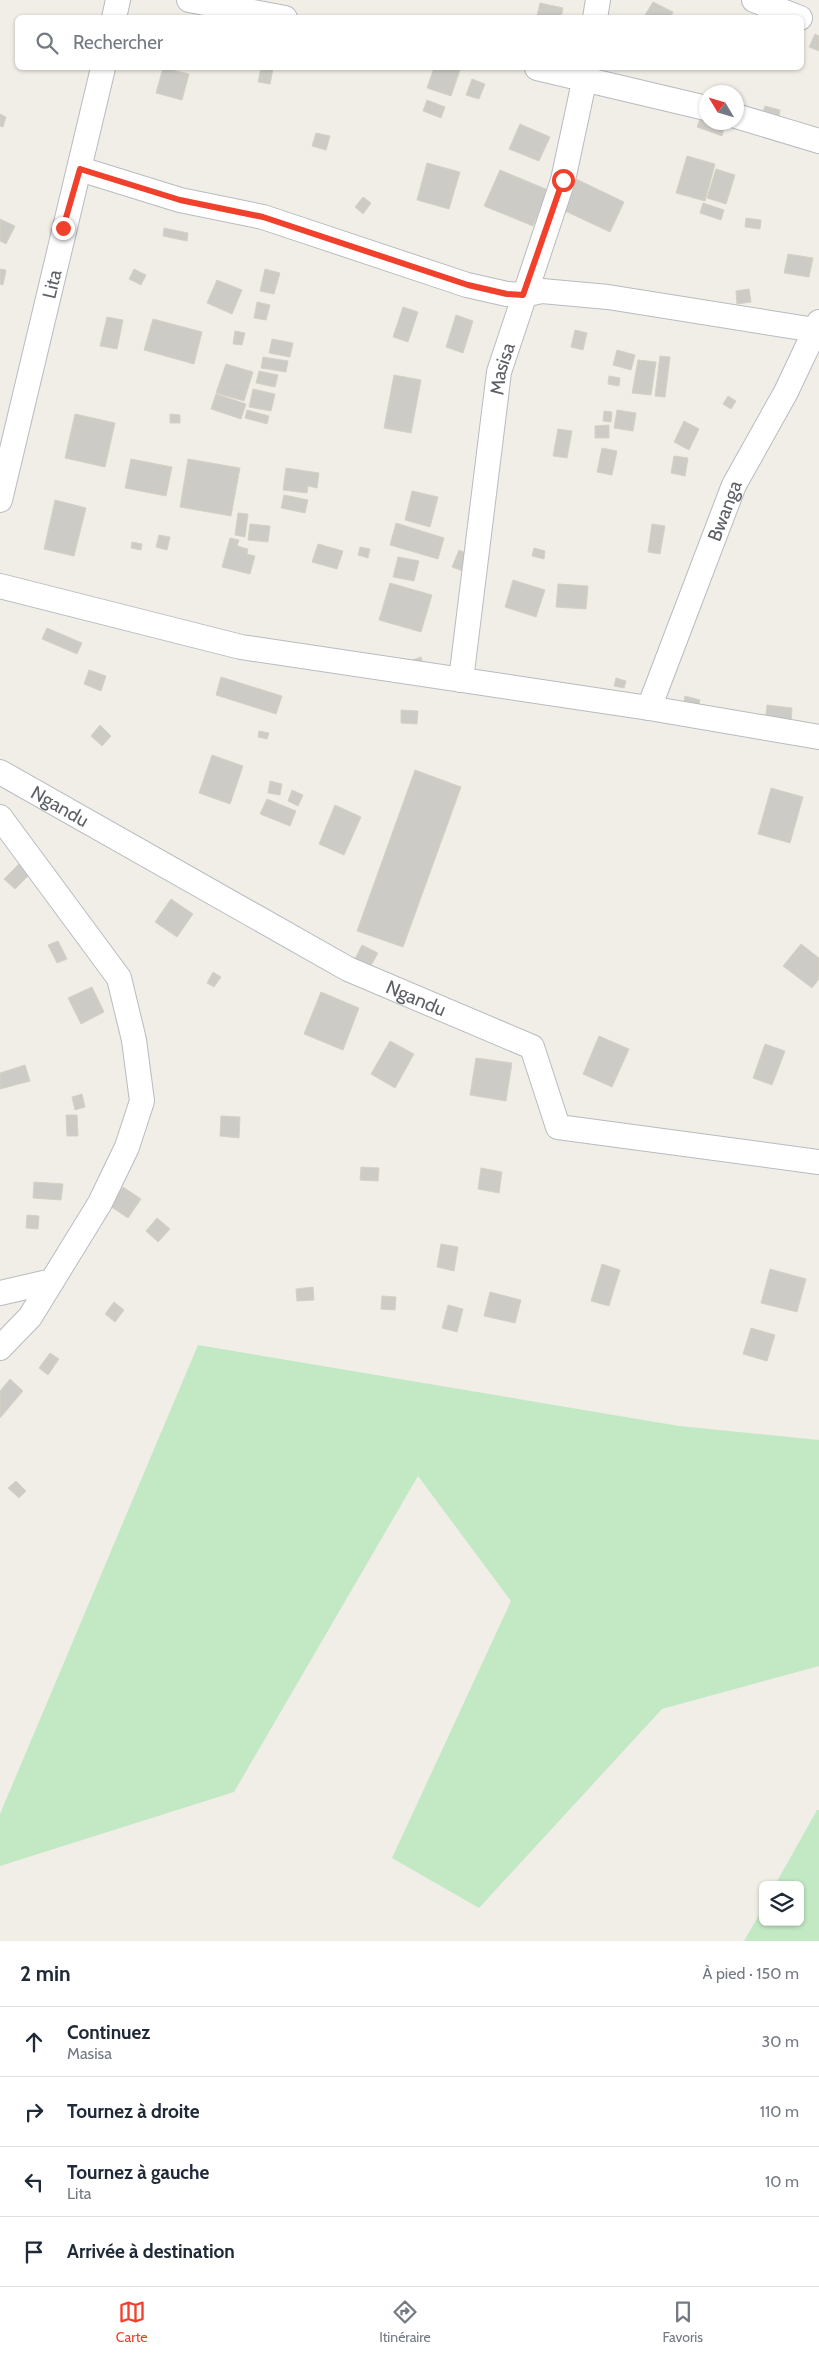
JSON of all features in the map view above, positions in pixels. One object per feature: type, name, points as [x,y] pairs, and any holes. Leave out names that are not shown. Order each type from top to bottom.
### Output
[{"type":"street","points":[[115,15],[118,0]]},
{"type":"street","points":[[189,0],[269,15]]},
{"type":"street","points":[[596,15],[598,0]]},
{"type":"street","points":[[754,0],[800,13]]},
{"type":"street","points":[[804,16],[819,26]]},
{"type":"street","name":"Lita","points":[[0,500],[63,228],[80,169],[103,70]]},
{"type":"street","points":[[562,70],[586,72],[587,80],[699,106]]},
{"type":"street","name":"Masisa","points":[[461,680],[499,372],[523,295],[563,180],[586,72]]},
{"type":"street","points":[[744,118],[819,141]]},
{"type":"street","points":[[80,169],[180,200],[263,217],[468,285],[507,294],[523,295],[542,291],[608,297],[817,326]]},
{"type":"street","name":"Bwanga","points":[[648,708],[734,485],[786,392],[817,326]]},
{"type":"street","points":[[0,586],[240,647],[648,708],[819,737]]},
{"type":"street","name":"Ngandu","points":[[0,772],[348,969],[532,1047],[558,1127],[819,1162]]},
{"type":"street","points":[[0,818],[119,978],[134,1040],[142,1101],[127,1147],[100,1203],[30,1317],[0,1348]]},
{"type":"street","points":[[0,1293],[52,1281]]},
{"type":"green space","points":[[198,1345],[679,1426],[819,1440],[819,1666],[662,1709],[479,1908],[392,1858],[511,1601],[418,1476],[234,1792],[0,1866],[0,1814]]},
{"type":"green space","points":[[817,1810],[819,1810],[819,1941],[744,1941],[759,1915],[759,1926],[804,1926],[804,1881],[777,1881]]},
{"type":"building","points":[[653,2],[673,12],[672,15],[645,15]]},
{"type":"building","points":[[540,3],[563,8],[562,15],[537,15]]},
{"type":"building","points":[[815,34],[819,36],[819,51],[809,47]]},
{"type":"building","points":[[162,70],[189,74],[182,100],[156,93]]},
{"type":"building","points":[[261,70],[273,70],[270,84],[258,82]]},
{"type":"building","points":[[433,70],[460,70],[451,96],[427,88]]},
{"type":"building","points":[[472,79],[485,84],[479,99],[466,95]]},
{"type":"building","points":[[427,100],[445,107],[441,118],[423,111]]},
{"type":"building","points":[[765,106],[780,110],[779,116],[763,112]]},
{"type":"building","points":[[0,114],[6,117],[3,127],[0,126]]},
{"type":"building","points":[[520,124],[550,137],[539,161],[509,149]]},
{"type":"building","points":[[705,130],[724,130],[722,136]]},
{"type":"building","points":[[316,133],[330,136],[326,150],[312,146]]},
{"type":"building","points":[[687,156],[715,164],[705,201],[676,193]]},
{"type":"building","points":[[427,163],[460,172],[449,209],[417,200]]},
{"type":"building","points":[[716,169],[735,175],[726,204],[707,198]]},
{"type":"building","points":[[500,170],[548,190],[533,226],[484,206]]},
{"type":"building","points":[[576,179],[624,202],[610,232],[563,210]]},
{"type":"building","points":[[363,197],[371,203],[363,214],[355,207]]},
{"type":"building","points":[[703,203],[724,210],[721,220],[700,213]]},
{"type":"building","points":[[746,218],[761,220],[760,229],[745,227]]},
{"type":"building","points":[[0,219],[15,226],[6,244],[0,241]]},
{"type":"building","points":[[164,228],[188,233],[187,241],[163,236]]},
{"type":"building","points":[[788,254],[813,258],[809,277],[784,273]]},
{"type":"building","points":[[0,269],[6,270],[3,285],[0,284]]},
{"type":"building","points":[[134,269],[146,275],[141,285],[129,279]]},
{"type":"building","points":[[265,269],[280,273],[274,294],[260,291]]},
{"type":"building","points":[[217,280],[242,290],[232,314],[207,303]]},
{"type":"building","points":[[749,289],[751,302],[737,304],[736,291]]},
{"type":"building","points":[[257,302],[270,305],[266,320],[254,318]]},
{"type":"building","points":[[403,307],[418,312],[408,342],[393,337]]},
{"type":"building","points":[[456,315],[473,321],[463,353],[446,347]]},
{"type":"building","points":[[107,317],[123,320],[117,349],[100,346]]},
{"type":"building","points":[[153,319],[202,332],[194,364],[144,350]]},
{"type":"building","points":[[575,330],[587,333],[583,350],[571,347]]},
{"type":"building","points":[[235,331],[245,333],[242,345],[233,344]]},
{"type":"building","points":[[272,339],[293,343],[290,357],[269,353]]},
{"type":"building","points":[[617,350],[635,355],[631,370],[613,365]]},
{"type":"building","points":[[660,356],[670,357],[665,397],[655,396]]},
{"type":"building","points":[[263,357],[288,361],[286,372],[261,368]]},
{"type":"building","points":[[638,360],[656,362],[651,395],[632,393]]},
{"type":"building","points":[[226,364],[253,372],[244,401],[216,393]]},
{"type":"building","points":[[259,371],[278,375],[275,387],[256,383]]},
{"type":"building","points":[[394,375],[421,380],[411,433],[384,428]]},
{"type":"building","points":[[609,376],[620,378],[619,386],[608,384]]},
{"type":"building","points":[[253,389],[275,394],[271,411],[249,407]]},
{"type":"building","points":[[216,394],[246,404],[241,419],[211,409]]},
{"type":"building","points":[[728,396],[736,401],[731,409],[723,404]]},
{"type":"building","points":[[247,410],[269,416],[267,424],[245,418]]},
{"type":"building","points":[[617,410],[636,413],[633,431],[614,428]]},
{"type":"building","points":[[604,411],[612,412],[611,422],[603,421]]},
{"type":"building","points":[[75,414],[115,423],[105,467],[65,458]]},
{"type":"building","points":[[170,414],[180,415],[180,423],[170,423]]},
{"type":"building","points":[[684,421],[699,429],[689,450],[674,442]]},
{"type":"building","points":[[609,425],[609,438],[595,438],[595,426]]},
{"type":"building","points":[[558,429],[572,431],[567,458],[553,456]]},
{"type":"building","points":[[602,448],[617,451],[612,475],[597,472]]},
{"type":"building","points":[[674,456],[688,458],[685,476],[671,473]]},
{"type":"building","points":[[131,459],[172,467],[166,496],[125,488]]},
{"type":"building","points":[[188,459],[240,468],[231,516],[180,507]]},
{"type":"building","points":[[286,468],[319,473],[317,488],[308,486],[307,493],[283,490]]},
{"type":"building","points":[[412,491],[438,497],[430,527],[405,520]]},
{"type":"building","points":[[284,495],[308,500],[305,513],[281,508]]},
{"type":"building","points":[[55,500],[86,508],[74,556],[44,549]]},
{"type":"building","points":[[238,513],[248,514],[245,537],[235,535]]},
{"type":"building","points":[[396,523],[444,538],[438,559],[390,545]]},
{"type":"building","points":[[250,524],[270,526],[268,542],[248,540]]},
{"type":"building","points":[[652,524],[665,526],[660,554],[648,552]]},
{"type":"building","points":[[159,535],[170,537],[167,550],[156,547]]},
{"type":"building","points":[[230,538],[239,540],[237,546],[248,549],[247,554],[255,556],[250,574],[222,567]]},
{"type":"building","points":[[132,542],[142,544],[141,550],[131,548]]},
{"type":"building","points":[[318,544],[343,551],[337,569],[312,562]]},
{"type":"building","points":[[360,547],[370,549],[368,558],[358,555]]},
{"type":"building","points":[[534,548],[545,551],[544,559],[532,556]]},
{"type":"building","points":[[459,550],[472,556],[465,572],[452,567]]},
{"type":"building","points":[[398,557],[419,561],[414,581],[393,577]]},
{"type":"building","points":[[513,580],[545,590],[536,617],[505,607]]},
{"type":"building","points":[[390,583],[432,595],[421,632],[379,620]]},
{"type":"building","points":[[558,584],[588,586],[586,609],[556,607]]},
{"type":"building","points":[[47,628],[82,643],[77,654],[42,639]]},
{"type":"building","points":[[421,657],[423,664],[404,663]]},
{"type":"building","points":[[89,670],[106,676],[101,691],[84,684]]},
{"type":"building","points":[[221,677],[282,696],[276,714],[216,695]]},
{"type":"building","points":[[616,678],[626,681],[624,688],[614,686]]},
{"type":"building","points":[[685,696],[700,700],[698,710],[683,707]]},
{"type":"building","points":[[767,705],[792,708],[791,724],[765,722]]},
{"type":"building","points":[[401,710],[418,711],[417,724],[401,723]]},
{"type":"building","points":[[100,725],[111,736],[102,746],[91,736]]},
{"type":"building","points":[[259,731],[269,733],[267,739],[258,737]]},
{"type":"building","points":[[212,755],[243,766],[230,804],[199,793]]},
{"type":"building","points":[[415,770],[461,787],[403,947],[357,931]]},
{"type":"building","points":[[270,781],[282,784],[280,795],[268,793]]},
{"type":"building","points":[[771,788],[803,797],[790,843],[758,834]]},
{"type":"building","points":[[292,790],[303,795],[298,806],[288,801]]},
{"type":"building","points":[[267,799],[296,811],[290,826],[260,814]]},
{"type":"building","points":[[335,805],[361,817],[344,855],[319,844]]},
{"type":"building","points":[[20,863],[31,873],[15,889],[4,879]]},
{"type":"building","points":[[171,899],[193,914],[177,937],[155,922]]},
{"type":"building","points":[[58,941],[67,959],[57,963],[48,945]]},
{"type":"building","points":[[801,944],[819,958],[819,979],[812,988],[783,966]]},
{"type":"building","points":[[362,945],[378,953],[370,967],[355,959]]},
{"type":"building","points":[[213,972],[221,977],[214,987],[207,983]]},
{"type":"building","points":[[92,987],[104,1012],[81,1024],[68,998]]},
{"type":"building","points":[[321,992],[359,1008],[343,1050],[304,1034]]},
{"type":"building","points":[[599,1036],[629,1049],[612,1087],[583,1074]]},
{"type":"building","points":[[390,1041],[414,1054],[395,1088],[371,1074]]},
{"type":"building","points":[[765,1044],[785,1051],[772,1085],[753,1078]]},
{"type":"building","points":[[476,1058],[512,1063],[506,1101],[470,1095]]},
{"type":"building","points":[[25,1065],[30,1081],[0,1089],[0,1073]]},
{"type":"building","points":[[82,1094],[85,1107],[75,1110],[72,1097]]},
{"type":"building","points":[[66,1115],[77,1115],[78,1136],[67,1136]]},
{"type":"building","points":[[221,1116],[240,1117],[239,1138],[220,1136]]},
{"type":"building","points":[[361,1167],[379,1168],[378,1181],[360,1180]]},
{"type":"building","points":[[481,1168],[502,1172],[499,1193],[478,1189]]},
{"type":"building","points":[[34,1182],[63,1184],[61,1200],[33,1198]]},
{"type":"building","points":[[123,1187],[141,1199],[128,1218],[110,1206]]},
{"type":"building","points":[[27,1215],[39,1216],[38,1229],[26,1228]]},
{"type":"building","points":[[157,1218],[170,1229],[158,1242],[146,1231]]},
{"type":"building","points":[[441,1244],[458,1247],[454,1271],[437,1267]]},
{"type":"building","points":[[602,1264],[620,1270],[609,1306],[591,1301]]},
{"type":"building","points":[[770,1269],[806,1279],[797,1312],[761,1303]]},
{"type":"building","points":[[313,1287],[314,1300],[297,1301],[296,1289]]},
{"type":"building","points":[[490,1292],[521,1300],[515,1323],[484,1316]]},
{"type":"building","points":[[382,1296],[396,1297],[395,1310],[381,1309]]},
{"type":"building","points":[[114,1302],[124,1310],[115,1322],[105,1314]]},
{"type":"building","points":[[448,1305],[463,1309],[457,1332],[442,1328]]},
{"type":"building","points":[[751,1328],[775,1335],[767,1361],[743,1354]]},
{"type":"building","points":[[50,1353],[59,1359],[48,1375],[39,1368]]},
{"type":"building","points":[[10,1379],[23,1391],[0,1418],[0,1391]]},
{"type":"building","points":[[16,1481],[26,1491],[19,1498],[8,1488]]},
{"type":"route","points":[[63,228],[80,169],[180,200],[263,217],[468,285],[507,294],[523,295],[563,180]]}]
